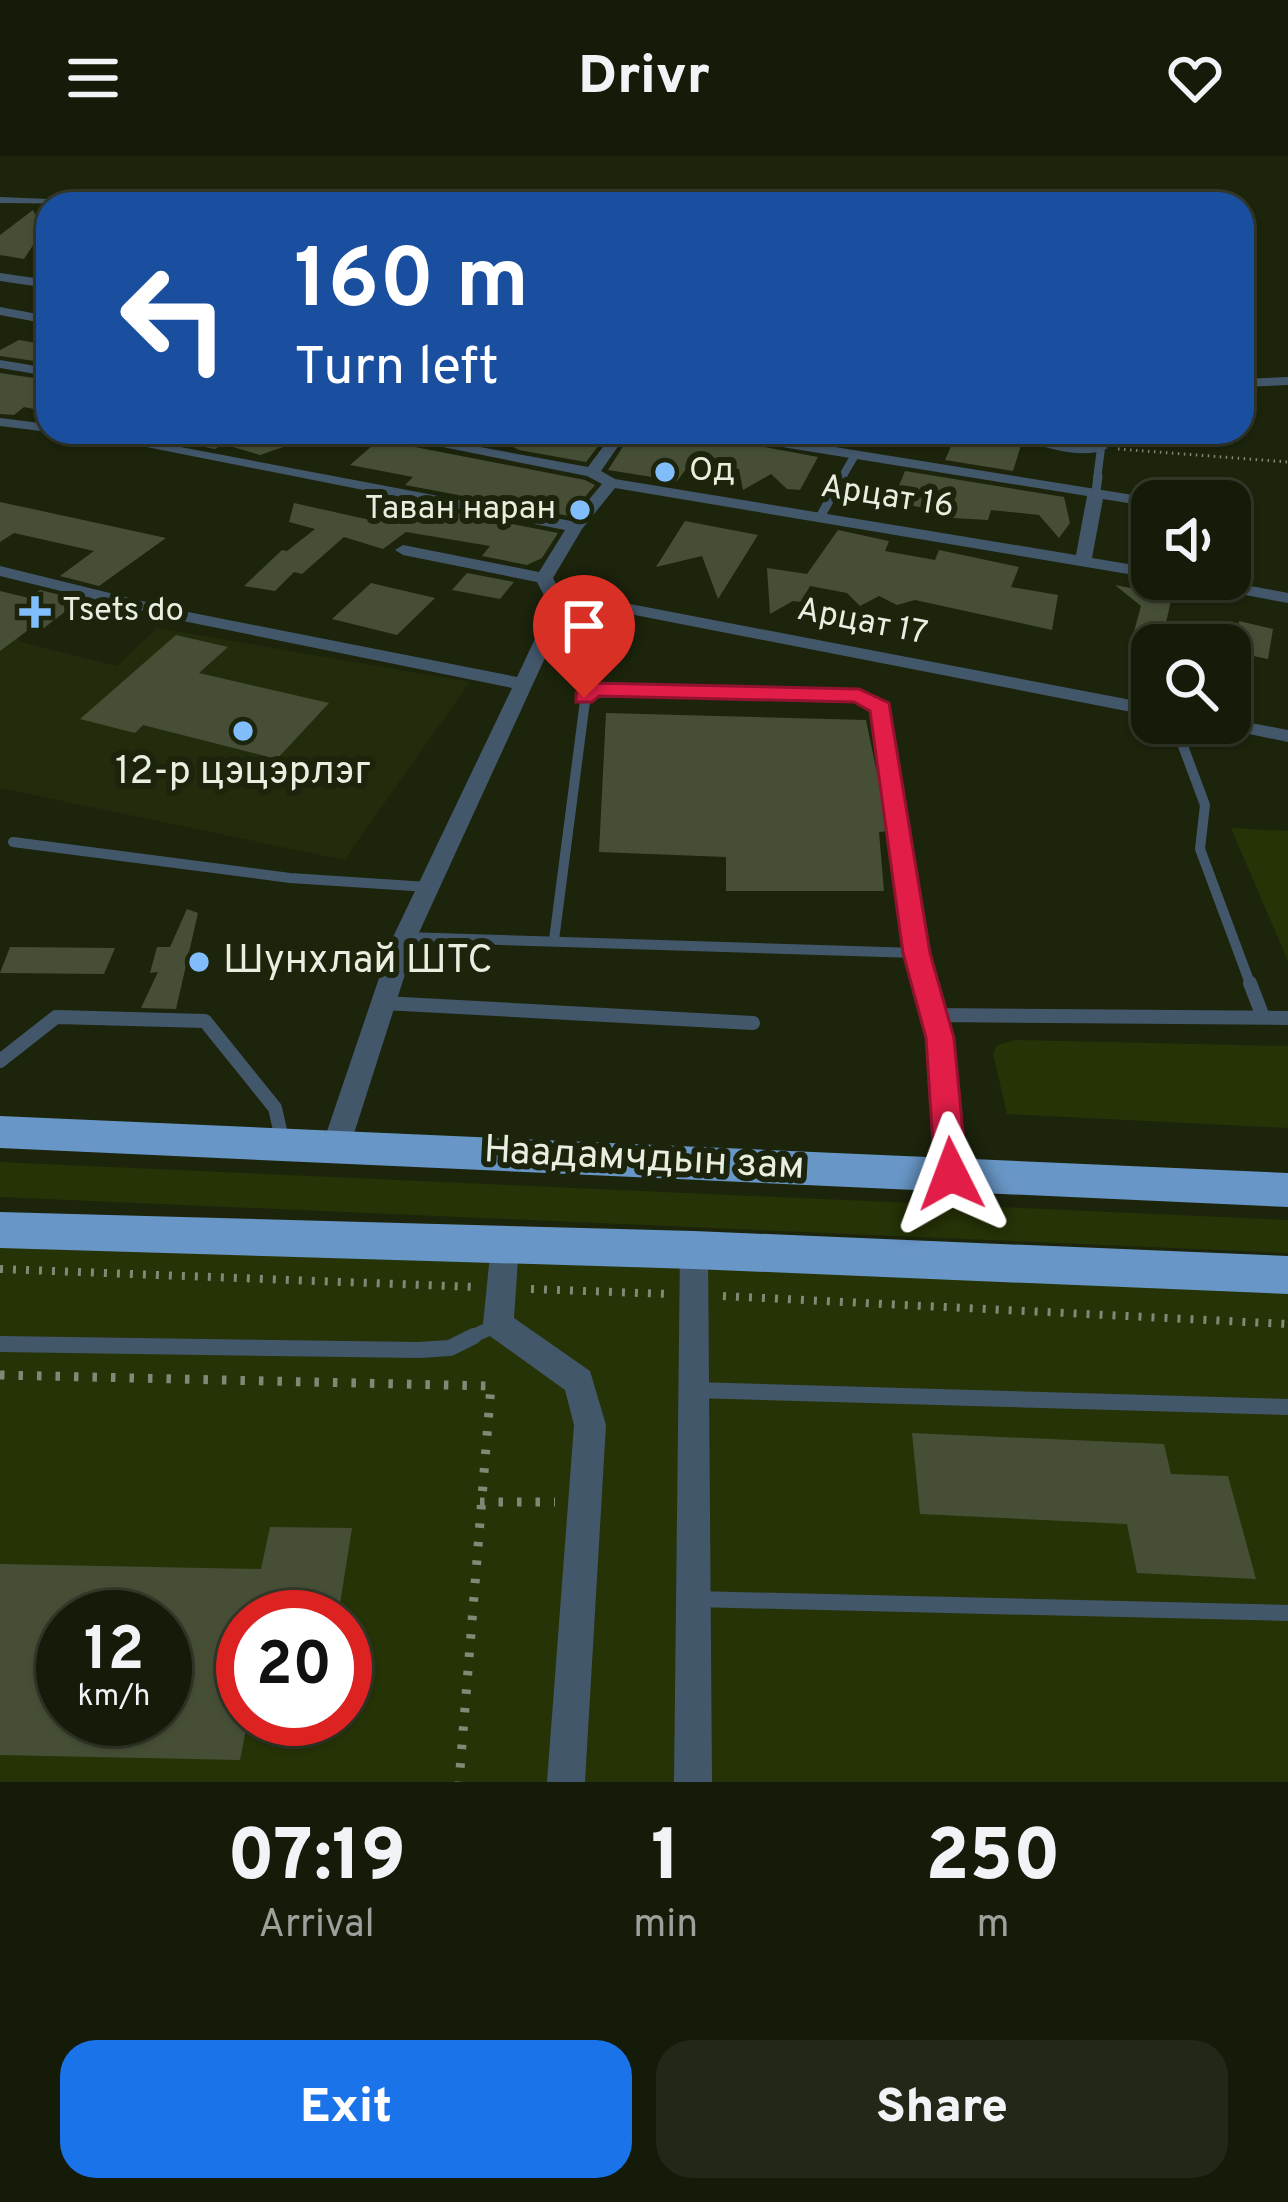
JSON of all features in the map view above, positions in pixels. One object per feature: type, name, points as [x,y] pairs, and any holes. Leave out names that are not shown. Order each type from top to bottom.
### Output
[{"type":"highway","name":"Наадамчдын зам","points":[[0,1132],[1288,1190]]},
{"type":"highway","points":[[0,1230],[694,1250],[1288,1275]]},
{"type":"street","points":[[0,200],[36,202]]},
{"type":"street","points":[[0,278],[36,282]]},
{"type":"street","points":[[0,311],[36,318]]},
{"type":"street","points":[[0,364],[36,370]]},
{"type":"street","points":[[1254,383],[1288,382]]},
{"type":"street","points":[[0,422],[36,426]]},
{"type":"street","points":[[141,444],[574,527]]},
{"type":"street","name":"Арцат 16","points":[[434,444],[820,518],[1131,569]]},
{"type":"street","points":[[544,578],[602,478],[616,444]]},
{"type":"street","points":[[787,444],[1131,498]]},
{"type":"street","points":[[1049,444],[1101,448]]},
{"type":"street","points":[[1083,560],[1096,492]]},
{"type":"street","points":[[403,550],[544,578]]},
{"type":"street","points":[[0,571],[183,616],[522,684]]},
{"type":"street","points":[[336,1146],[405,938],[559,607],[544,578]]},
{"type":"street","points":[[1251,591],[1288,598]]},
{"type":"street","name":"Арцат 17","points":[[559,607],[604,604],[1131,706]]},
{"type":"street","points":[[1251,729],[1288,736]]},
{"type":"street","points":[[506,1244],[498,1324],[579,1381],[590,1425],[566,1782]]},
{"type":"street","points":[[693,1782],[694,1250]]},
{"type":"lane","points":[[1096,492],[1101,448]]},
{"type":"lane","points":[[820,518],[855,455]]},
{"type":"lane","points":[[554,940],[586,692],[859,695],[881,708],[916,953],[940,1038],[951,1174]]},
{"type":"lane","points":[[1183,746],[1205,805],[1200,849],[1263,1017]]},
{"type":"lane","points":[[13,842],[290,878],[428,887]]},
{"type":"lane","points":[[405,938],[916,953]]},
{"type":"lane","points":[[384,1003],[753,1023]]},
{"type":"lane","points":[[934,1015],[1288,1018]]},
{"type":"lane","points":[[0,1060],[56,1017],[205,1022],[275,1108],[284,1144]]},
{"type":"lane","points":[[0,1344],[418,1350],[449,1348],[498,1324]]},
{"type":"lane","points":[[693,1390],[1288,1407]]},
{"type":"lane","points":[[694,1598],[1288,1612]]},
{"type":"path","points":[[1101,448],[1288,462]]},
{"type":"path","points":[[0,1269],[694,1294],[1288,1324]]},
{"type":"path","points":[[0,1375],[491,1386],[459,1782]]},
{"type":"path","points":[[480,1502],[584,1501]]},
{"type":"shaded area","name":"12-р цэцэрлэг","points":[[0,617],[21,642],[117,666],[157,628],[470,682],[344,860],[0,788]]},
{"type":"shaded area","points":[[1231,828],[1288,831],[1288,961]]},
{"type":"shaded area","points":[[1015,1040],[1288,1046],[1288,1128],[1007,1114],[993,1054],[997,1045]]},
{"type":"shaded area","points":[[0,1162],[1288,1220],[1288,1253],[0,1197]]},
{"type":"shaded area","points":[[0,1239],[1288,1279],[1288,1782],[0,1782]]},
{"type":"building","points":[[33,210],[36,241],[24,259],[0,255],[0,235]]},
{"type":"building","points":[[19,340],[36,343],[36,361],[0,356],[0,350]]},
{"type":"building","points":[[0,373],[36,378],[36,410],[24,407],[14,415],[0,414]]},
{"type":"building","points":[[223,444],[292,444],[260,455]]},
{"type":"building","points":[[374,444],[400,444],[595,485],[569,516],[405,485],[413,477],[350,465]]},
{"type":"building","points":[[507,444],[600,444],[586,462]]},
{"type":"building","points":[[749,444],[818,457],[800,490],[787,489],[771,474],[743,490],[739,469],[714,464],[690,464],[677,481],[608,470],[624,445]]},
{"type":"building","points":[[952,444],[1021,444],[1013,471],[945,460]]},
{"type":"building","points":[[905,471],[1064,497],[1070,523],[1059,538],[1039,515],[991,510],[988,520],[952,518],[955,512],[892,503]]},
{"type":"building","points":[[390,500],[558,533],[542,558],[527,565],[482,556],[490,546],[406,532],[383,549],[344,537],[275,591],[244,586],[282,550],[315,529],[289,522],[294,503],[370,520]]},
{"type":"building","points":[[0,502],[166,538],[99,586],[60,576],[94,551],[14,533],[0,542]]},
{"type":"building","points":[[685,521],[758,535],[718,599],[702,556],[656,567]]},
{"type":"building","points":[[838,530],[889,541],[885,551],[935,560],[939,550],[1019,567],[1011,587],[1058,595],[1052,630],[915,600],[897,605],[879,596],[860,606],[847,593],[810,586],[801,602],[793,601],[770,614],[767,568],[807,574]]},
{"type":"building","points":[[467,573],[514,582],[500,599],[452,590]]},
{"type":"building","points":[[371,583],[435,598],[397,635],[332,619]]},
{"type":"building","points":[[40,590],[80,600],[44,628],[27,631],[0,651],[0,591],[29,598]]},
{"type":"building","points":[[1134,600],[1171,600],[1166,624],[1136,624],[1141,606]]},
{"type":"building","points":[[1239,621],[1273,629],[1268,659],[1251,656],[1251,624]]},
{"type":"building","points":[[176,635],[228,647],[199,673],[329,703],[277,759],[143,725],[135,733],[80,719]]},
{"type":"building","points":[[606,713],[866,720],[889,831],[879,832],[884,891],[726,891],[726,857],[599,852]]},
{"type":"building","points":[[187,909],[198,913],[176,1009],[141,1008],[158,972],[150,973],[157,947],[170,947]]},
{"type":"building","points":[[10,947],[115,948],[104,974],[0,973]]},
{"type":"building","points":[[912,1433],[1164,1444],[1171,1474],[1228,1476],[1256,1579],[1137,1573],[1127,1524],[920,1514]]},
{"type":"building","points":[[270,1527],[352,1528],[342,1590],[216,1590],[216,1746],[243,1746],[240,1760],[0,1755],[0,1564],[261,1569]]},
{"type":"place","name":"Од","points":[[665,472]]},
{"type":"place","name":"Таван наран","points":[[580,510]]},
{"type":"place","name":"Tsets do","points":[[35,612]]},
{"type":"place","name":"12-р цэцэрлэг","points":[[243,731]]},
{"type":"place","name":"Шунхлай ШТС","points":[[199,962]]},
{"type":"route","points":[[584,698],[593,689],[859,695],[881,708],[916,953],[940,1038],[951,1174]]}]
